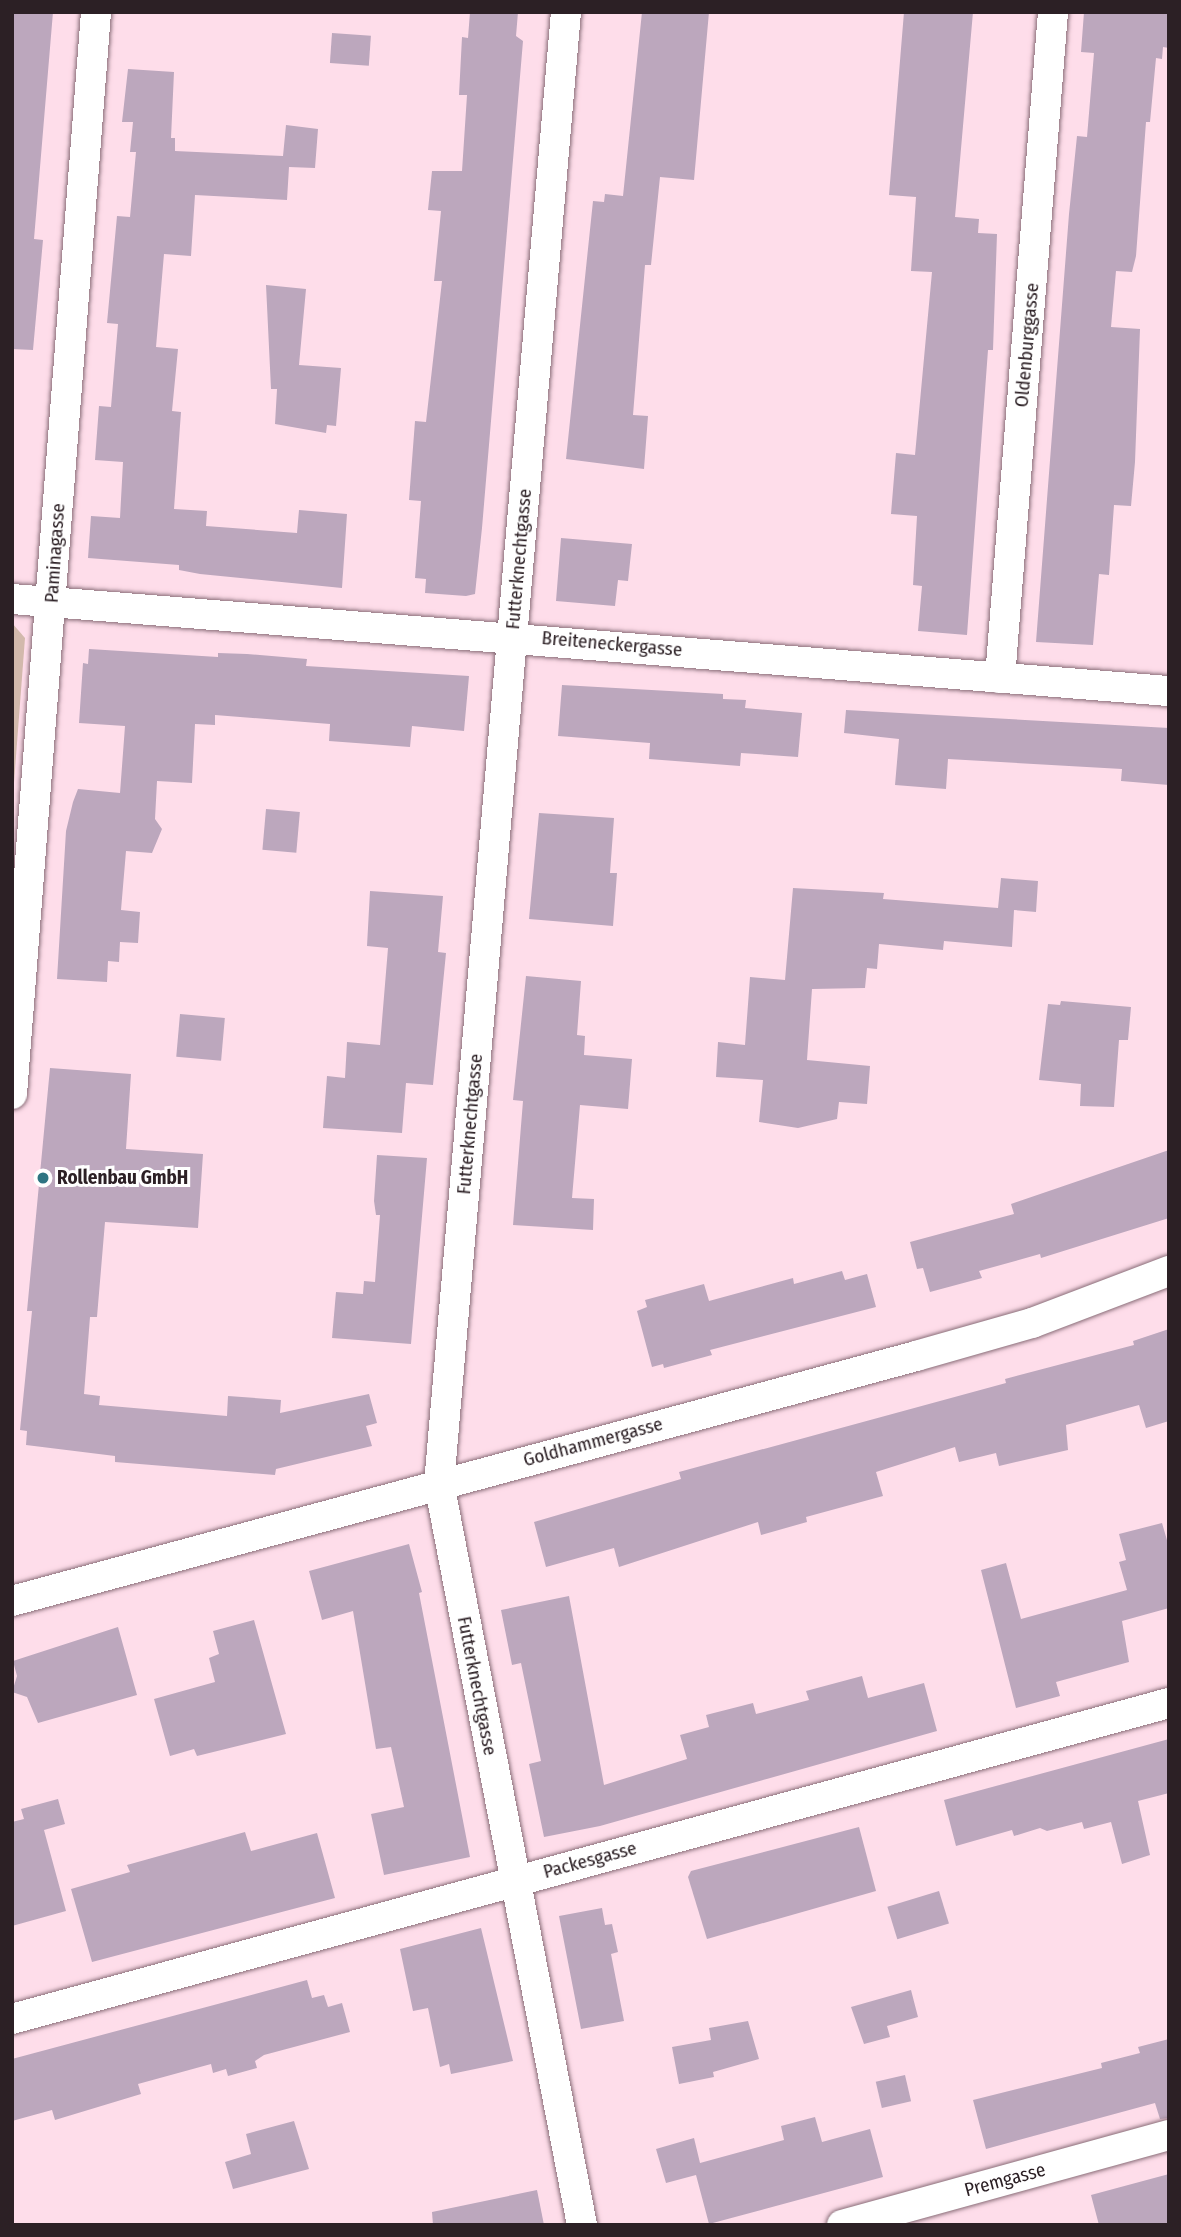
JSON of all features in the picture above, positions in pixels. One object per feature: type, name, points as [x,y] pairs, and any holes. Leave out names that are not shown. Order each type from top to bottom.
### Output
[{"type":"street","name":"Paminagasse","points":[[12,1094],[96,12]]},
{"type":"street","name":"Futterknechtgasse","points":[[566,12],[439,1483],[582,2225]]},
{"type":"street","name":"Oldenburggasse","points":[[1000,678],[1053,12]]},
{"type":"street","name":"Breiteneckergasse","points":[[12,599],[513,636],[1169,691]]},
{"type":"street","name":"Goldhammergasse","points":[[12,1601],[1032,1323],[1169,1271]]},
{"type":"street","name":"Packesgasse","points":[[12,2019],[1169,1703]]},
{"type":"street","name":"Premgasse","points":[[842,2225],[1169,2135]]},
{"type":"shaded area","points":[[12,623],[25,638],[12,809]]},
{"type":"building","points":[[12,12],[53,12],[34,239],[43,240],[33,350],[12,349]]},
{"type":"building","points":[[470,12],[518,12],[516,36],[523,41],[482,528],[475,594],[466,596],[425,593],[426,579],[415,578],[421,501],[409,500],[415,421],[426,422],[442,281],[434,281],[441,211],[428,210],[432,171],[462,171],[467,95],[459,95],[462,37],[468,38]]},
{"type":"building","points":[[642,12],[709,12],[694,180],[660,177],[651,265],[645,265],[633,415],[648,416],[644,469],[566,459],[593,201],[604,202],[605,194],[623,196]]},
{"type":"building","points":[[904,12],[973,12],[955,217],[979,219],[978,233],[997,234],[993,350],[988,350],[967,635],[918,631],[922,586],[913,585],[917,516],[891,514],[896,453],[915,455],[932,272],[911,271],[916,197],[889,195]]},
{"type":"building","points":[[1084,12],[1169,12],[1169,48],[1163,47],[1162,59],[1156,58],[1150,122],[1146,122],[1136,256],[1132,272],[1116,271],[1111,327],[1140,329],[1135,462],[1131,506],[1114,505],[1109,575],[1099,574],[1093,645],[1036,642],[1069,214],[1077,136],[1087,137],[1094,53],[1081,52]]},
{"type":"building","points":[[332,33],[371,36],[369,66],[330,63]]},
{"type":"building","points":[[128,69],[174,72],[171,138],[175,138],[175,151],[283,156],[286,125],[318,129],[315,168],[289,167],[287,200],[195,195],[191,256],[164,254],[156,347],[178,349],[172,411],[181,412],[174,509],[207,511],[206,526],[297,533],[299,510],[347,514],[342,588],[200,574],[179,570],[179,565],[88,558],[91,516],[120,518],[123,462],[95,460],[99,406],[111,407],[118,324],[107,323],[117,216],[130,217],[136,152],[130,152],[133,122],[122,122]]},
{"type":"building","points":[[266,285],[306,289],[299,365],[341,368],[336,426],[327,425],[326,433],[275,424],[277,389],[271,389]]},
{"type":"building","points":[[561,538],[632,544],[628,581],[618,580],[615,606],[556,601]]},
{"type":"building","points":[[89,649],[218,657],[218,653],[247,654],[307,659],[306,666],[469,676],[464,731],[412,726],[410,747],[329,741],[330,724],[215,715],[215,725],[195,724],[192,783],[157,781],[155,819],[162,829],[152,853],[126,851],[121,910],[140,912],[138,943],[120,942],[119,962],[108,961],[107,982],[57,979],[66,831],[73,802],[78,789],[120,793],[125,726],[79,723],[83,663],[88,664]]},
{"type":"building","points":[[562,685],[723,694],[723,699],[746,700],[745,708],[802,713],[798,757],[741,753],[740,766],[649,759],[650,743],[558,736]]},
{"type":"building","points":[[846,710],[1169,728],[1169,785],[1121,781],[1122,769],[948,759],[946,789],[895,785],[899,739],[844,733]]},
{"type":"building","points":[[266,809],[300,812],[296,853],[262,850]]},
{"type":"building","points":[[539,813],[614,818],[610,873],[617,873],[613,926],[529,919]]},
{"type":"building","points":[[1001,878],[1038,881],[1036,912],[1014,910],[1012,947],[944,941],[943,950],[879,944],[877,969],[867,968],[865,988],[812,989],[807,1060],[870,1066],[867,1104],[839,1102],[837,1119],[798,1128],[759,1122],[763,1080],[716,1077],[718,1042],[745,1045],[750,977],[785,980],[793,888],[884,893],[883,899],[998,908]]},
{"type":"building","points":[[370,891],[443,896],[438,952],[446,953],[433,1085],[406,1083],[402,1133],[323,1128],[327,1076],[345,1078],[347,1042],[380,1045],[388,948],[367,946]]},
{"type":"building","points":[[526,976],[581,981],[577,1035],[585,1036],[584,1055],[632,1059],[628,1109],[580,1105],[572,1198],[594,1199],[593,1230],[513,1225],[523,1101],[513,1100]]},
{"type":"building","points":[[1061,1001],[1131,1007],[1128,1040],[1119,1040],[1114,1107],[1080,1106],[1081,1084],[1039,1080],[1048,1004],[1060,1005]]},
{"type":"building","points":[[180,1014],[225,1018],[221,1061],[176,1057]]},
{"type":"building","points":[[50,1068],[131,1074],[126,1149],[203,1154],[198,1228],[105,1222],[97,1317],[90,1317],[84,1394],[100,1396],[99,1405],[227,1416],[228,1396],[281,1400],[280,1413],[369,1394],[377,1423],[366,1426],[372,1446],[276,1469],[275,1475],[115,1462],[115,1456],[26,1445],[27,1431],[20,1430],[32,1311],[27,1311]]},
{"type":"building","points":[[1169,1150],[1169,1218],[1041,1258],[1040,1254],[979,1271],[982,1278],[930,1292],[923,1268],[917,1269],[910,1242],[1014,1214],[1011,1204]]},
{"type":"building","points":[[377,1155],[427,1158],[411,1344],[332,1338],[336,1292],[363,1294],[364,1281],[375,1282],[380,1215],[376,1215],[374,1201]]},
{"type":"building","points":[[842,1271],[845,1280],[867,1274],[876,1307],[710,1350],[712,1355],[664,1368],[663,1364],[652,1367],[637,1311],[647,1307],[645,1300],[704,1284],[709,1301],[793,1278],[794,1284]]},
{"type":"building","points":[[1169,1329],[1169,1421],[1146,1428],[1139,1405],[1066,1425],[1068,1450],[999,1466],[996,1453],[959,1462],[955,1447],[876,1472],[883,1496],[806,1517],[807,1522],[761,1535],[758,1522],[619,1567],[614,1548],[546,1567],[534,1522],[681,1479],[679,1472],[1006,1383],[1005,1379],[1134,1345],[1133,1341]]},
{"type":"building","points":[[1162,1523],[1169,1547],[1169,1608],[1122,1621],[1129,1662],[1056,1682],[1060,1696],[1016,1708],[981,1570],[1006,1563],[1021,1619],[1127,1590],[1119,1562],[1126,1560],[1119,1534]]},
{"type":"building","points":[[409,1544],[422,1592],[419,1593],[470,1857],[384,1875],[371,1814],[404,1807],[391,1747],[376,1749],[353,1611],[322,1620],[309,1571]]},
{"type":"building","points":[[569,1596],[604,1785],[687,1759],[680,1735],[709,1727],[706,1715],[753,1703],[756,1714],[809,1700],[806,1691],[862,1676],[868,1698],[924,1683],[937,1731],[600,1826],[544,1837],[529,1764],[541,1761],[521,1663],[512,1665],[501,1610]]},
{"type":"building","points":[[254,1620],[286,1734],[197,1756],[194,1749],[170,1756],[154,1699],[215,1682],[209,1658],[219,1654],[213,1631]]},
{"type":"building","points":[[118,1627],[137,1695],[38,1723],[27,1697],[12,1692],[17,1676],[13,1661]]},
{"type":"building","points":[[1169,1739],[1169,1793],[1138,1801],[1150,1855],[1122,1864],[1111,1822],[1084,1829],[1082,1822],[1047,1831],[1040,1828],[1014,1836],[1012,1830],[956,1846],[944,1800]]},
{"type":"building","points":[[58,1799],[65,1824],[44,1830],[66,1911],[12,1926],[12,1822],[24,1819],[21,1809]]},
{"type":"building","points":[[859,1827],[876,1891],[707,1939],[688,1877],[691,1871]]},
{"type":"building","points":[[245,1832],[251,1851],[317,1833],[335,1898],[92,1962],[71,1889],[130,1872],[127,1865]]},
{"type":"building","points":[[939,1891],[949,1924],[897,1939],[887,1907]]},
{"type":"building","points":[[602,1908],[605,1925],[612,1924],[618,1952],[611,1954],[624,2021],[581,2029],[559,1916]]},
{"type":"building","points":[[481,1928],[513,2061],[451,2074],[449,2064],[440,2067],[428,2008],[413,2011],[400,1949]]},
{"type":"building","points":[[307,1980],[312,1998],[324,1995],[328,2007],[342,2003],[350,2032],[264,2055],[255,2061],[257,2068],[228,2076],[226,2069],[213,2073],[211,2064],[138,2084],[141,2094],[55,2120],[52,2110],[12,2121],[12,2059]]},
{"type":"building","points":[[911,1990],[918,2017],[887,2026],[890,2037],[864,2044],[851,2007]]},
{"type":"building","points":[[748,2021],[759,2059],[713,2072],[714,2077],[679,2084],[672,2047],[711,2040],[709,2028]]},
{"type":"building","points":[[1169,2039],[1169,2118],[1160,2119],[1155,2103],[986,2149],[973,2100],[1102,2068],[1101,2063],[1140,2053],[1138,2047]]},
{"type":"building","points":[[905,2075],[911,2101],[882,2108],[876,2082]]},
{"type":"building","points":[[815,2117],[822,2142],[870,2129],[883,2177],[709,2224],[696,2175],[666,2183],[656,2149],[694,2138],[700,2163],[784,2140],[781,2126]]},
{"type":"building","points":[[294,2121],[309,2169],[233,2189],[225,2162],[251,2154],[246,2134]]},
{"type":"building","points":[[1169,2174],[1169,2225],[1099,2225],[1091,2195]]},
{"type":"building","points":[[537,2190],[544,2225],[433,2225],[432,2212]]},
{"type":"place","name":"Rollenbau GmbH","points":[[43,1178]]}]
